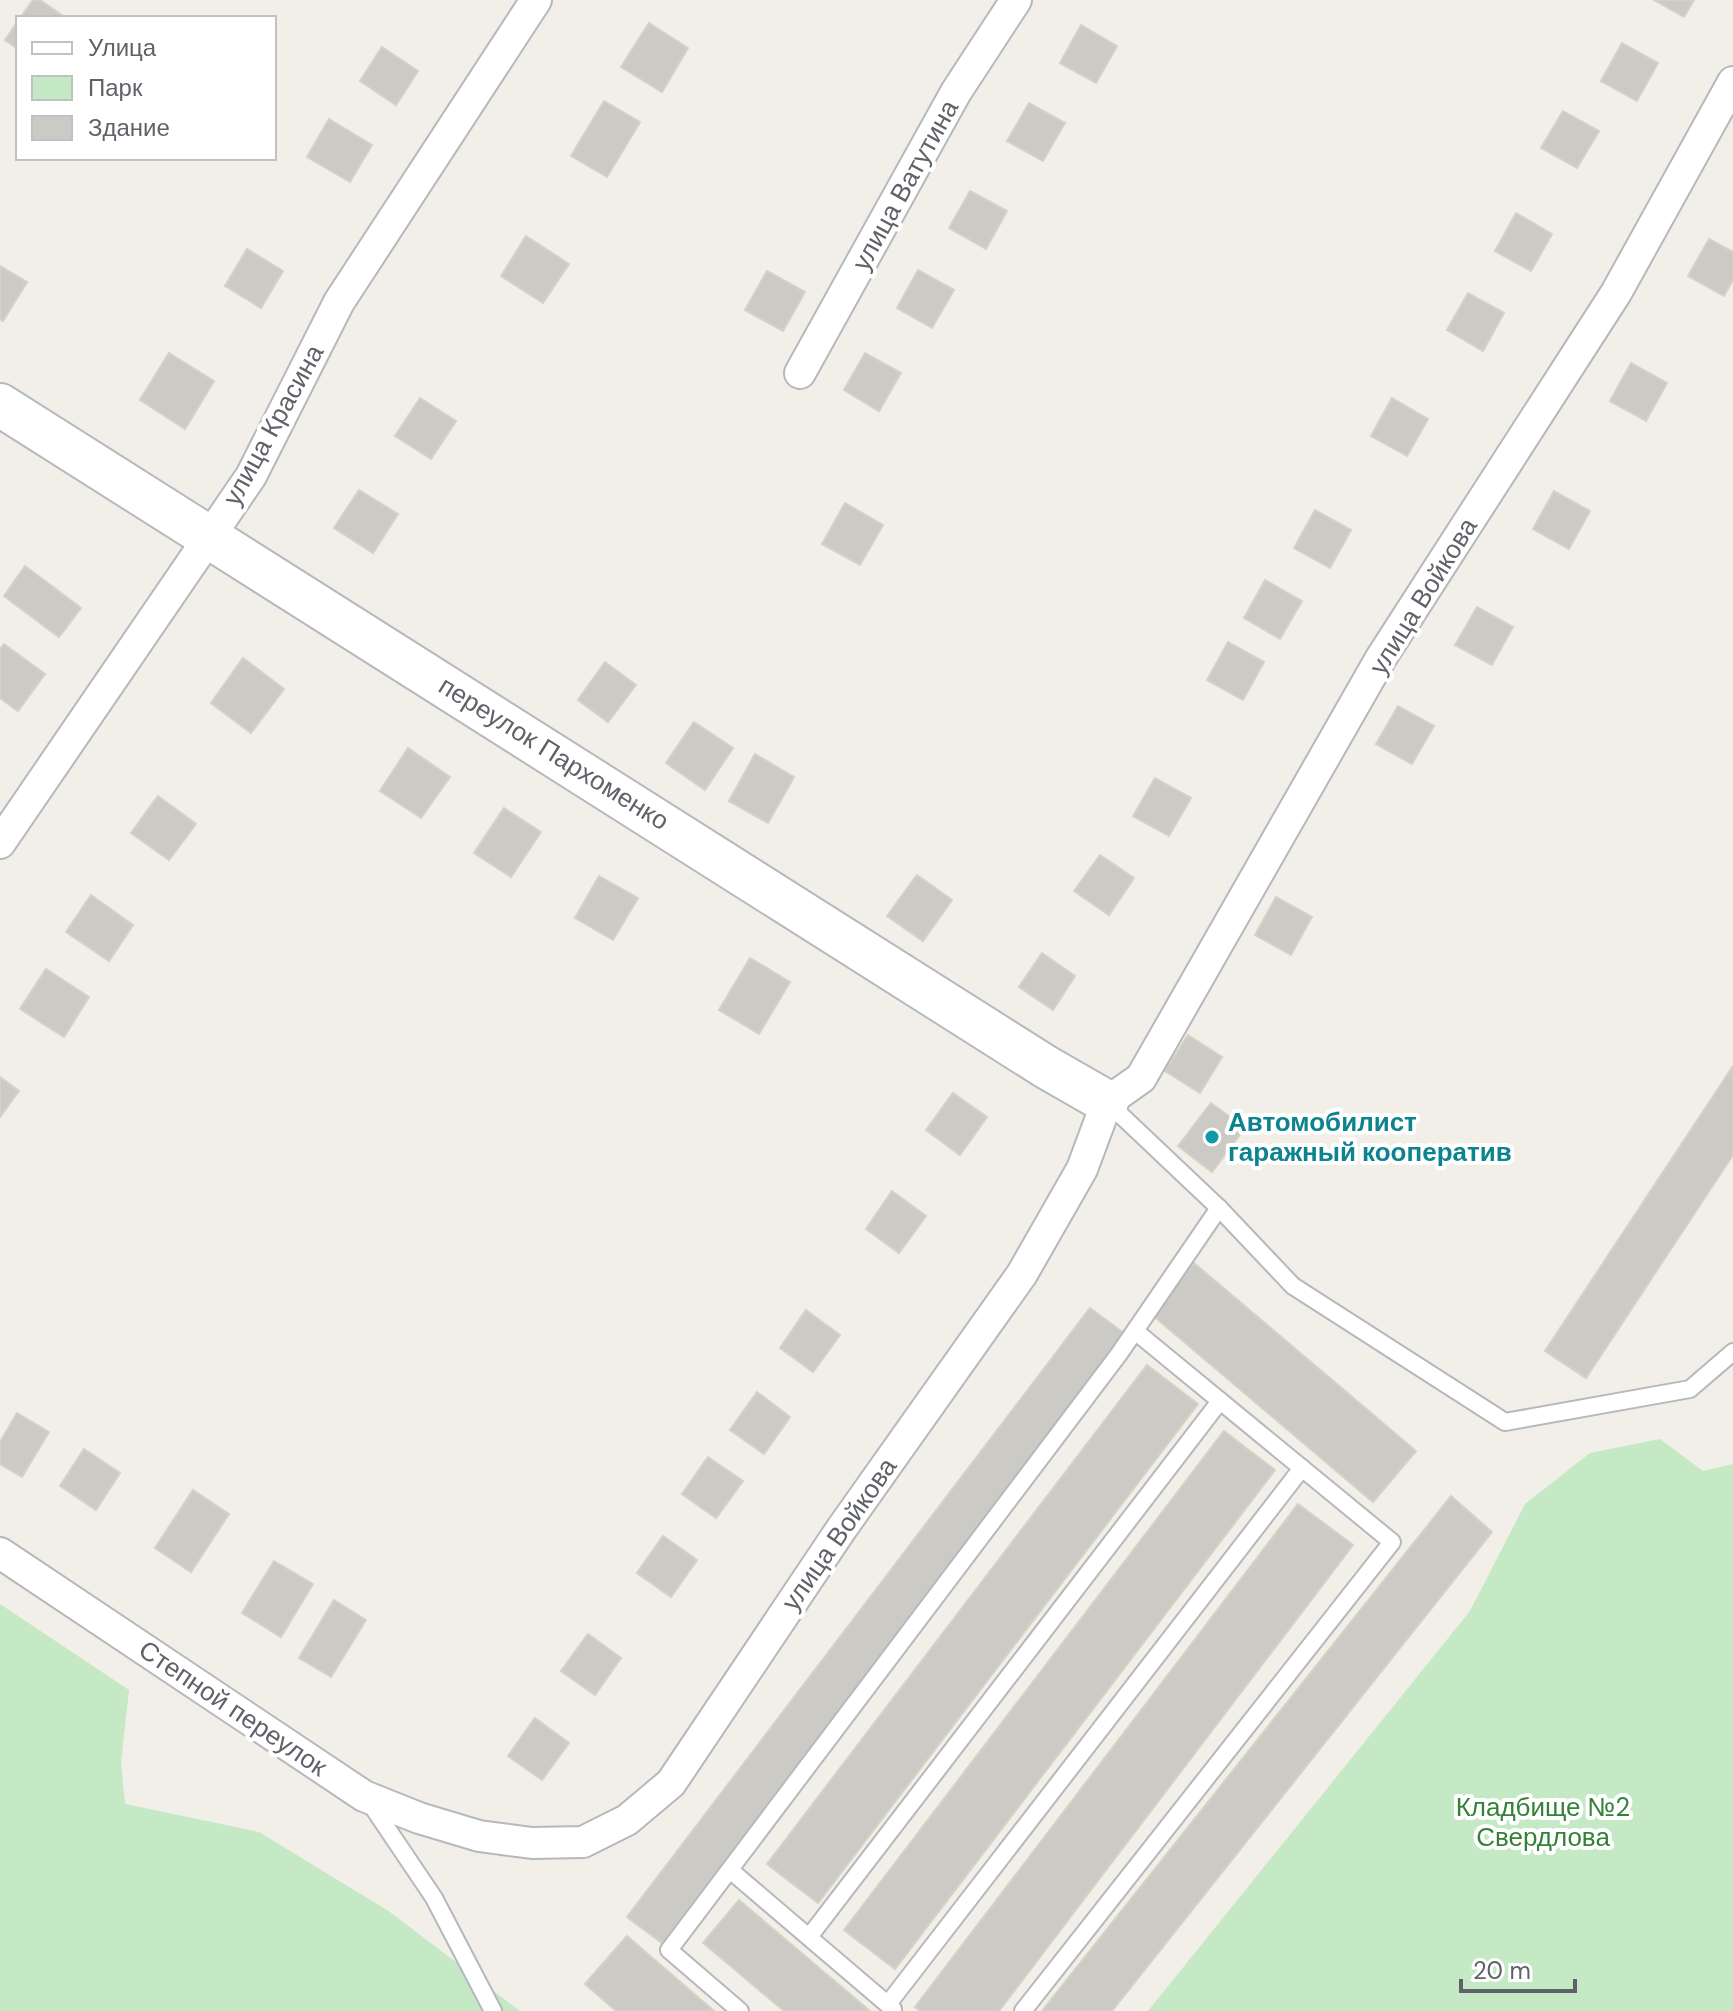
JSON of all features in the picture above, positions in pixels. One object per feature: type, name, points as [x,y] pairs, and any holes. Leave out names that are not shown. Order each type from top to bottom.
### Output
[{"type":"street","name":"улица Красина","points":[[0,843],[251,476],[339,302],[536,0]]},
{"type":"street","name":"улица Ватутина","points":[[800,373],[956,92],[1016,0]]},
{"type":"street","name":"улица Войкова","points":[[479,1836],[532,1843],[583,1842],[627,1820],[671,1783],[842,1528],[1022,1274],[1082,1169],[1107,1102],[1141,1078],[1381,658],[1616,293],[1733,82]]},
{"type":"street","name":"переулок Пархоменко","points":[[0,405],[1046,1067],[1107,1102]]},
{"type":"street","name":"Степной переулок","points":[[0,1553],[364,1796],[419,1818],[479,1836]]},
{"type":"lane","points":[[1107,1102],[1219,1208],[1293,1286],[1505,1422],[1690,1389],[1733,1352]]},
{"type":"lane","points":[[740,2011],[669,1950],[1135,1331],[1219,1208]]},
{"type":"lane","points":[[1023,2011],[1392,1542],[1135,1331]]},
{"type":"lane","points":[[809,1937],[1220,1401]]},
{"type":"lane","points":[[730,1870],[892,2008],[1302,1468]]},
{"type":"lane","points":[[364,1796],[434,1898],[493,2011]]},
{"type":"green space","name":"Кладбище №2 Свердлова","points":[[1660,1439],[1703,1471],[1733,1464],[1733,2011],[1148,2011],[1470,1611],[1525,1504],[1590,1453]]},
{"type":"green space","points":[[0,1604],[129,1690],[121,1763],[125,1804],[259,1832],[390,1912],[520,2011],[0,2011]]},
{"type":"building","points":[[33,0],[40,0],[63,16],[21,16]]},
{"type":"building","points":[[1654,0],[1694,0],[1684,17]]},
{"type":"building","points":[[649,23],[688,48],[662,92],[621,67]]},
{"type":"building","points":[[16,24],[16,48],[5,40]]},
{"type":"building","points":[[1081,25],[1117,46],[1096,83],[1060,63]]},
{"type":"building","points":[[1622,43],[1658,63],[1637,101],[1601,81]]},
{"type":"building","points":[[382,47],[418,71],[396,105],[360,81]]},
{"type":"building","points":[[604,101],[640,122],[607,177],[571,156]]},
{"type":"building","points":[[1029,103],[1065,123],[1043,161],[1007,141]]},
{"type":"building","points":[[1563,111],[1599,131],[1577,168],[1541,148]]},
{"type":"building","points":[[329,119],[372,145],[350,182],[307,157]]},
{"type":"building","points":[[970,191],[1007,211],[986,249],[949,228]]},
{"type":"building","points":[[1516,213],[1552,234],[1531,271],[1495,251]]},
{"type":"building","points":[[526,236],[569,264],[543,303],[501,276]]},
{"type":"building","points":[[1709,239],[1733,252],[1733,280],[1724,296],[1688,276]]},
{"type":"building","points":[[247,249],[283,271],[261,308],[225,286]]},
{"type":"building","points":[[0,266],[27,282],[3,321],[0,319]]},
{"type":"building","points":[[918,270],[954,290],[932,328],[897,308]]},
{"type":"building","points":[[767,271],[805,292],[783,331],[745,310]]},
{"type":"building","points":[[1468,293],[1504,313],[1483,351],[1447,330]]},
{"type":"building","points":[[169,353],[214,381],[185,429],[140,400]]},
{"type":"building","points":[[865,353],[901,373],[879,411],[844,390]]},
{"type":"building","points":[[1631,363],[1667,383],[1646,421],[1610,401]]},
{"type":"building","points":[[420,398],[456,421],[431,459],[395,436]]},
{"type":"building","points":[[1392,398],[1428,419],[1407,456],[1371,436]]},
{"type":"building","points":[[359,490],[398,514],[373,553],[334,528]]},
{"type":"building","points":[[1554,491],[1590,511],[1569,549],[1533,529]]},
{"type":"building","points":[[845,503],[883,525],[860,565],[822,544]]},
{"type":"building","points":[[1315,510],[1351,530],[1330,568],[1294,548]]},
{"type":"building","points":[[25,566],[81,608],[59,637],[4,596]]},
{"type":"building","points":[[1265,580],[1302,601],[1280,639],[1244,618]]},
{"type":"building","points":[[1477,607],[1513,627],[1492,665],[1455,645]]},
{"type":"building","points":[[1228,642],[1264,662],[1243,700],[1207,680]]},
{"type":"building","points":[[4,644],[45,674],[18,711],[0,698],[0,649]]},
{"type":"building","points":[[243,658],[284,689],[251,733],[211,703]]},
{"type":"building","points":[[605,662],[636,685],[608,722],[578,700]]},
{"type":"building","points":[[1398,706],[1434,726],[1412,764],[1376,744]]},
{"type":"building","points":[[694,722],[733,748],[705,790],[666,763]]},
{"type":"building","points":[[408,748],[450,777],[421,818],[380,791]]},
{"type":"building","points":[[755,754],[794,777],[768,823],[729,801]]},
{"type":"building","points":[[1155,778],[1191,798],[1169,836],[1133,816]]},
{"type":"building","points":[[158,796],[196,824],[169,860],[131,833]]},
{"type":"building","points":[[504,808],[541,832],[511,877],[474,853]]},
{"type":"building","points":[[1100,855],[1134,878],[1109,915],[1074,891]]},
{"type":"building","points":[[917,875],[952,900],[923,941],[887,916]]},
{"type":"building","points":[[599,876],[638,898],[613,940],[575,918]]},
{"type":"building","points":[[91,895],[133,925],[109,961],[66,932]]},
{"type":"building","points":[[1276,897],[1312,917],[1291,955],[1255,935]]},
{"type":"building","points":[[1042,953],[1075,976],[1053,1010],[1019,987]]},
{"type":"building","points":[[750,958],[790,982],[759,1034],[719,1010]]},
{"type":"building","points":[[46,969],[89,997],[64,1037],[20,1009]]},
{"type":"building","points":[[1188,1035],[1222,1057],[1200,1093],[1165,1071]]},
{"type":"building","points":[[1733,1066],[1733,1155],[1586,1378],[1545,1351]]},
{"type":"building","points":[[0,1077],[19,1091],[0,1117]]},
{"type":"building","points":[[953,1093],[987,1117],[960,1155],[926,1130]]},
{"type":"building","name":"Автомобилист гаражный кооператив","points":[[1211,1103],[1245,1128],[1212,1172],[1178,1146]]},
{"type":"building","points":[[892,1191],[926,1216],[899,1253],[866,1229]]},
{"type":"building","points":[[1194,1263],[1416,1451],[1373,1502],[1151,1314]]},
{"type":"building","points":[[1090,1308],[1125,1334],[662,1943],[627,1917]]},
{"type":"building","points":[[806,1310],[840,1335],[813,1372],[780,1348]]},
{"type":"building","points":[[1147,1365],[1198,1404],[818,1903],[767,1864]]},
{"type":"building","points":[[757,1392],[790,1417],[764,1454],[730,1430]]},
{"type":"building","points":[[17,1413],[49,1432],[22,1477],[0,1464],[0,1442]]},
{"type":"building","points":[[1224,1431],[1275,1470],[895,1969],[844,1930]]},
{"type":"building","points":[[84,1449],[120,1473],[96,1510],[60,1486]]},
{"type":"building","points":[[708,1457],[743,1481],[716,1518],[682,1494]]},
{"type":"building","points":[[193,1490],[229,1514],[191,1572],[155,1548]]},
{"type":"building","points":[[1451,1496],[1492,1532],[1112,2011],[1042,2011]]},
{"type":"building","points":[[1298,1504],[1353,1545],[999,2011],[920,2011],[915,2007]]},
{"type":"building","points":[[663,1536],[697,1560],[671,1597],[637,1573]]},
{"type":"building","points":[[274,1561],[313,1584],[281,1637],[242,1613]]},
{"type":"building","points":[[334,1600],[366,1620],[331,1677],[299,1658]]},
{"type":"building","points":[[588,1634],[621,1658],[595,1695],[561,1671]]},
{"type":"building","points":[[535,1718],[569,1743],[542,1780],[508,1756]]},
{"type":"building","points":[[739,1900],[870,2011],[784,2011],[703,1943]]},
{"type":"building","points":[[627,1936],[714,2011],[616,2011],[585,1984]]},
{"type":"place","name":"Автомобилист гаражный кооператив","points":[[1212,1137]]}]
